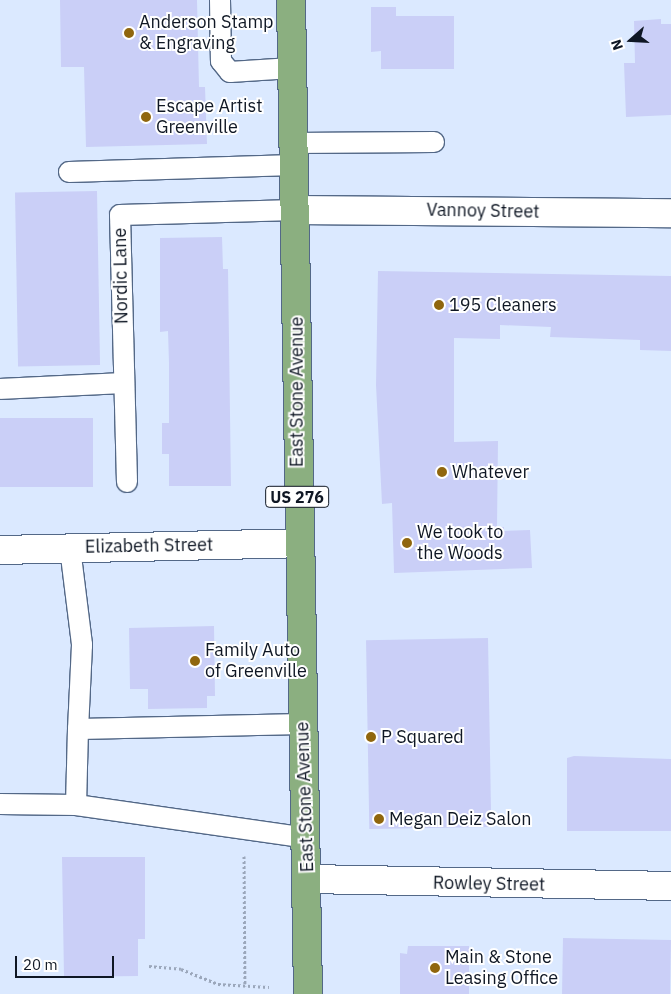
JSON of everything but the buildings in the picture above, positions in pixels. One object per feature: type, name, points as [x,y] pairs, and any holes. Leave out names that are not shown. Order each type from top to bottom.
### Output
[{"type":"highway","name":"East Stone Avenue","points":[[290,0],[295,210],[298,543],[308,879],[308,994]]},
{"type":"street","name":"Vannoy Street","points":[[295,210],[671,213]]},
{"type":"street","name":"Elizabeth Street","points":[[0,550],[298,543]]},
{"type":"street","name":"Rowley Street","points":[[308,879],[671,886]]},
{"type":"lane","points":[[220,0],[221,61],[230,72],[292,68]]},
{"type":"lane","points":[[69,172],[434,142]]},
{"type":"lane","name":"Nordic Lane","points":[[126,482],[120,215],[295,210]]},
{"type":"lane","points":[[0,389],[124,383]]},
{"type":"lane","points":[[70,548],[82,646],[76,805]]},
{"type":"lane","points":[[78,729],[303,724]]},
{"type":"lane","points":[[0,804],[76,805],[306,838]]},
{"type":"path","points":[[244,847],[245,986]]},
{"type":"path","points":[[149,966],[181,968],[218,984],[269,986]]},
{"type":"place","name":"Anderson Stamp & Engraving","points":[[129,33]]},
{"type":"place","name":"Escape Artist Greenville","points":[[146,117]]},
{"type":"place","name":"195 Cleaners","points":[[439,305]]},
{"type":"place","name":"Whatever","points":[[442,472]]},
{"type":"place","name":"We took to the Woods","points":[[407,543]]},
{"type":"place","name":"Family Auto of Greenville","points":[[195,661]]},
{"type":"place","name":"P Squared","points":[[371,737]]},
{"type":"place","name":"Megan Deiz Salon","points":[[379,819]]},
{"type":"place","name":"Main & Stone Leasing Office","points":[[435,968]]}]
